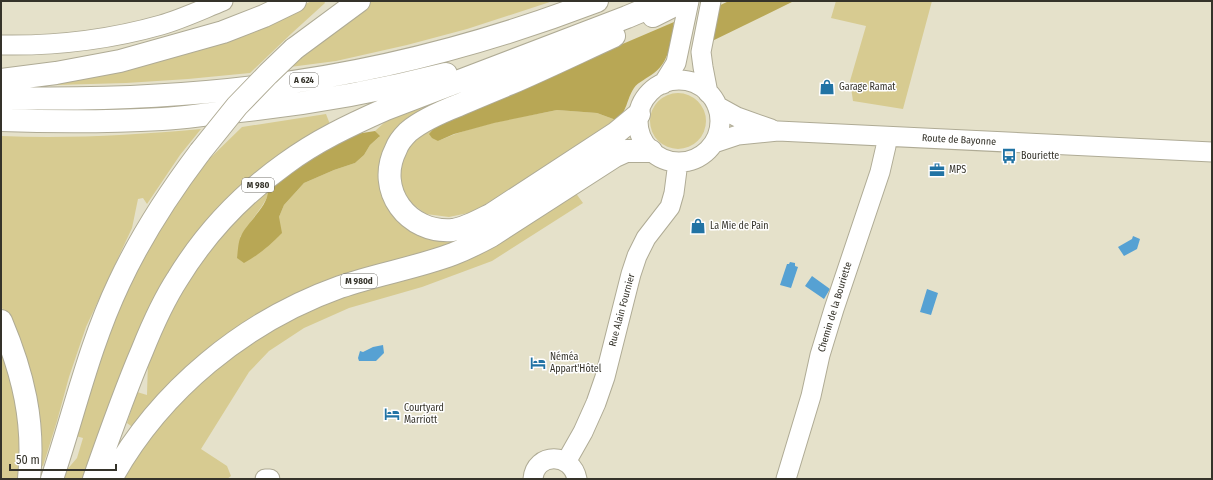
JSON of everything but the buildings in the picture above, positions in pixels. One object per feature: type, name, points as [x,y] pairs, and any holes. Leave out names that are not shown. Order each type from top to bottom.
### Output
[{"type":"highway","points":[[1,80],[56,73],[134,58],[223,32],[264,16],[295,1]]},
{"type":"highway","points":[[52,479],[96,341],[118,284],[147,229],[172,190],[200,152],[238,106],[294,49],[348,1]]},
{"type":"highway","points":[[294,49],[359,1]]},
{"type":"highway","name":"A 624","points":[[1,98],[159,96],[299,81],[375,67],[446,50],[514,30],[597,1]]},
{"type":"highway","name":"A 624","points":[[1,120],[94,122],[163,119],[262,109],[295,104],[413,82],[564,41],[665,1]]},
{"type":"highway","points":[[639,114],[616,133],[492,214],[454,230],[434,229],[420,224],[405,214],[392,193],[389,177],[391,161],[397,146],[408,132],[448,110],[520,80],[624,32],[683,1]]},
{"type":"highway","name":"M 980","points":[[94,479],[118,410],[162,307],[178,278],[192,257],[226,216],[248,194],[301,152],[358,121],[564,41]]},
{"type":"highway","name":"M 980d","points":[[111,479],[135,441],[171,397],[221,352],[272,318],[305,301],[340,287],[429,262],[471,247],[491,236],[615,156],[626,151],[651,150]]},
{"type":"highway","points":[[1,320],[12,346],[25,394],[29,417],[29,479]]},
{"type":"street","points":[[1,45],[55,44],[117,36],[162,24],[223,1]]},
{"type":"street","points":[[663,84],[676,64],[689,1]]},
{"type":"street","points":[[711,1],[701,52],[703,66],[720,118],[719,131],[714,143],[698,157],[692,160],[678,162],[663,158],[651,150],[644,141],[640,131],[638,119],[646,98],[653,90],[663,84],[675,81],[688,81],[696,84],[713,99]]},
{"type":"street","name":"Route de Bayonne","points":[[713,99],[737,117],[778,131]]},
{"type":"street","name":"Route de Bayonne","points":[[714,143],[733,136],[778,131],[1212,152]]},
{"type":"street","name":"Chemin de la Bouriette","points":[[786,479],[812,396],[820,354],[880,172],[887,137]]},
{"type":"street","name":"Rue Alain Fournier","points":[[566,462],[583,432],[596,403],[605,377],[637,256],[646,238],[670,207],[674,193],[678,162]]},
{"type":"street","points":[[533,479],[533,474],[536,468],[542,462],[554,458],[566,462],[574,469],[577,479]]},
{"type":"street","points":[[265,479],[270,479]]},
{"type":"shaded area","points":[[312,1],[324,1],[325,3],[250,73],[126,83],[56,85],[51,82],[229,37]]},
{"type":"shaded area","points":[[370,1],[553,1],[467,29],[407,45],[336,61],[290,67],[318,41]]},
{"type":"shaded area","points":[[729,1],[794,1],[708,43],[714,8]]},
{"type":"shaded area","points":[[836,1],[932,1],[903,109],[853,101],[850,81],[866,26],[831,18]]},
{"type":"shaded area","points":[[674,22],[667,57],[654,73],[636,86],[631,92],[623,113],[616,120],[597,113],[557,110],[494,123],[454,134],[438,141],[432,138],[429,134],[436,126],[473,108]]},
{"type":"shaded area","points":[[678,93],[693,98],[701,106],[706,121],[701,136],[693,144],[678,149],[663,144],[655,136],[650,121],[655,106],[663,98]]},
{"type":"shaded area","points":[[452,95],[453,98],[398,129],[385,145],[380,164],[388,207],[470,238],[319,286],[135,429],[127,423],[137,392],[147,395],[148,360],[170,312],[191,275],[239,215],[268,190],[268,196],[240,237],[279,217],[284,205],[304,183],[355,163],[379,137],[375,131],[385,122],[396,116]]},
{"type":"shaded area","points":[[557,110],[597,113],[616,120],[569,152],[473,212],[449,217],[426,214],[410,202],[401,185],[400,163],[408,147],[420,136],[436,126],[438,141],[481,126]]},
{"type":"shaded area","points":[[326,114],[331,127],[257,176],[120,379],[82,479],[62,479],[65,472],[77,458],[83,438],[76,436],[101,352],[131,278],[149,245],[200,168],[242,127]]},
{"type":"shaded area","points":[[201,129],[180,155],[147,204],[143,198],[138,199],[132,228],[86,327],[69,377],[43,466],[37,465],[10,324],[1,306],[1,136],[101,136]]},
{"type":"shaded area","points":[[375,131],[380,136],[370,145],[364,155],[355,163],[304,183],[284,205],[279,217],[282,233],[273,242],[260,253],[244,263],[237,258],[241,236],[265,202],[268,190],[285,174],[350,135]]},
{"type":"shaded area","points":[[575,192],[583,203],[492,261],[422,287],[349,308],[304,328],[269,351],[249,372],[201,449],[227,466],[231,476],[227,479],[121,479],[178,401],[219,364],[262,334],[306,310]]},
{"type":"shaded area","points":[[1,345],[19,410],[21,479],[1,479]]},
{"type":"water","points":[[1133,236],[1140,239],[1137,249],[1124,256],[1118,247],[1132,239]]},
{"type":"water","points":[[790,262],[795,263],[795,266],[798,267],[791,288],[780,285],[787,264]]},
{"type":"water","points":[[812,276],[830,289],[824,299],[805,286]]},
{"type":"water","points":[[927,289],[938,293],[931,315],[920,312]]},
{"type":"water","points":[[383,345],[384,353],[376,361],[359,361],[358,358],[360,351],[363,352],[373,347]]},
{"type":"place","name":"Garage Ramat","points":[[827,87]]},
{"type":"place","name":"Bouriette","points":[[1009,156]]},
{"type":"place","name":"MPS","points":[[937,170]]},
{"type":"place","name":"La Mie de Pain","points":[[698,226]]},
{"type":"place","name":"Néméa Appart'Hôtel","points":[[538,363]]},
{"type":"place","name":"Courtyard Marriott","points":[[392,414]]}]
